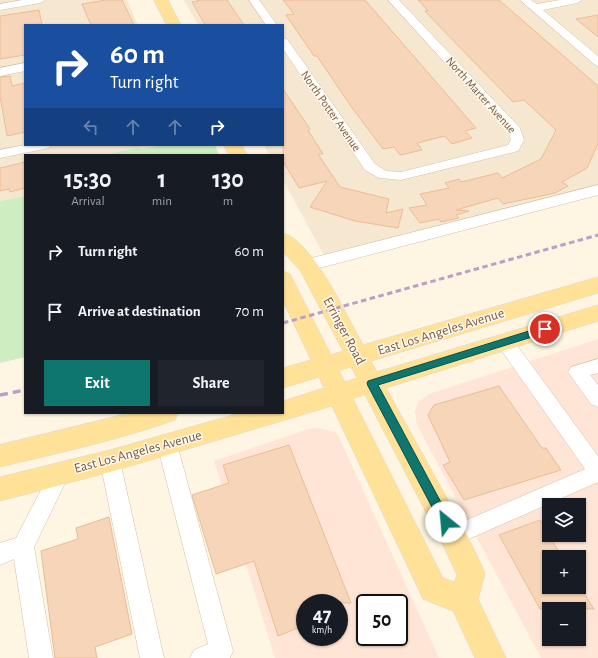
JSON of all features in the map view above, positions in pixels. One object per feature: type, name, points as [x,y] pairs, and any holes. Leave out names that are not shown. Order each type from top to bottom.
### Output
[{"type":"main road","points":[[161,0],[173,24]]},
{"type":"main road","name":"Erringer Road","points":[[284,241],[308,265],[372,383],[472,574],[463,600]]},
{"type":"main road","points":[[284,281],[433,589],[463,600],[491,658]]},
{"type":"main road","name":"East Los Angeles Avenue","points":[[284,378],[598,285]]},
{"type":"main road","name":"East Los Angeles Avenue","points":[[284,411],[598,313]]},
{"type":"main road","points":[[0,456],[125,425],[163,414]]},
{"type":"main road","name":"East Los Angeles Avenue","points":[[0,489],[110,461],[272,414]]},
{"type":"street","points":[[0,8],[40,0]]},
{"type":"street","points":[[254,0],[271,24]]},
{"type":"street","name":"North Marter Avenue","points":[[384,175],[393,177],[402,176],[513,148],[518,143],[519,137],[393,0]]},
{"type":"street","points":[[525,0],[598,62]]},
{"type":"street","points":[[534,8],[577,0]]},
{"type":"street","name":"North Potter Avenue","points":[[284,42],[370,167],[376,172],[384,175]]},
{"type":"street","points":[[0,72],[24,67]]},
{"type":"street","points":[[0,154],[39,146]]},
{"type":"street","points":[[308,265],[598,190]]},
{"type":"street","points":[[453,536],[598,473],[505,342]]},
{"type":"street","points":[[598,366],[577,372],[598,400]]},
{"type":"street","points":[[167,444],[221,651],[202,658]]},
{"type":"street","points":[[110,461],[152,658]]},
{"type":"street","points":[[41,658],[23,546],[60,473]]},
{"type":"street","points":[[0,554],[23,546]]},
{"type":"shaded area","points":[[0,0],[127,0],[138,24],[24,24],[24,146],[156,146],[145,149],[137,148],[112,154],[24,154],[24,196],[0,201]]},
{"type":"shaded area","points":[[184,0],[598,0],[598,186],[326,259],[284,182],[284,154],[268,154],[264,146],[284,146],[284,24],[197,24]]},
{"type":"shaded area","points":[[598,339],[598,658],[541,658],[417,425],[415,412],[418,402],[429,394]]},
{"type":"shaded area","points":[[318,428],[335,432],[339,437],[439,658],[275,658],[214,461],[309,429]]},
{"type":"green space","points":[[156,146],[215,146],[219,154],[112,154],[137,148],[145,149]]},
{"type":"green space","points":[[24,196],[24,357],[0,363],[0,201]]},
{"type":"building","points":[[106,0],[122,0],[134,24],[91,24],[82,4]]},
{"type":"building","points":[[202,0],[227,0],[243,24],[204,24],[192,2]]},
{"type":"building","points":[[283,0],[365,0],[476,128],[465,131],[472,138],[452,144],[445,136],[417,143],[422,150],[400,155],[394,147],[383,149],[350,105],[317,56],[314,56],[286,15],[294,14]]},
{"type":"building","points":[[418,0],[499,0],[598,86],[598,144],[587,168],[562,182],[568,186],[555,193],[503,204],[498,198],[456,210],[469,211],[456,215],[459,218],[441,222],[439,219],[420,223],[409,208],[427,205],[420,194],[449,188],[445,183],[459,179],[461,182],[498,173],[502,178],[541,159],[556,130],[524,100],[513,102],[425,11],[428,11]]},
{"type":"building","points":[[39,10],[42,24],[24,24],[24,55],[0,59],[0,16]]},
{"type":"building","points":[[598,15],[598,37],[576,19]]},
{"type":"building","points":[[10,76],[12,86],[24,83],[24,132],[7,136],[0,96],[0,77]]},
{"type":"building","points":[[284,90],[310,129],[308,130],[323,154],[318,154],[340,187],[389,199],[386,213],[403,209],[398,228],[355,221],[310,207],[327,181],[299,188],[284,163]]},
{"type":"building","points":[[24,162],[24,188],[10,192],[9,189],[0,191],[0,168]]},
{"type":"building","points":[[499,386],[542,448],[546,448],[561,470],[464,500],[443,465],[450,462],[428,415],[434,405]]},
{"type":"building","points":[[289,445],[347,594],[296,594],[296,629],[278,636],[254,561],[216,574],[192,495],[229,483],[223,465]]},
{"type":"building","points":[[109,517],[132,634],[95,647],[97,658],[55,658],[41,551],[78,539],[76,528]]},
{"type":"building","points":[[540,520],[542,523],[542,542],[553,542],[558,550],[542,550],[542,594],[584,594],[594,609],[586,609],[586,602],[542,602],[542,609],[540,609],[499,535]]},
{"type":"building","points":[[348,595],[351,603],[348,603]]},
{"type":"railway","points":[[284,323],[598,235]]},
{"type":"railway","points":[[0,395],[24,390]]},
{"type":"route","points":[[446,522],[372,383],[545,329]]}]
